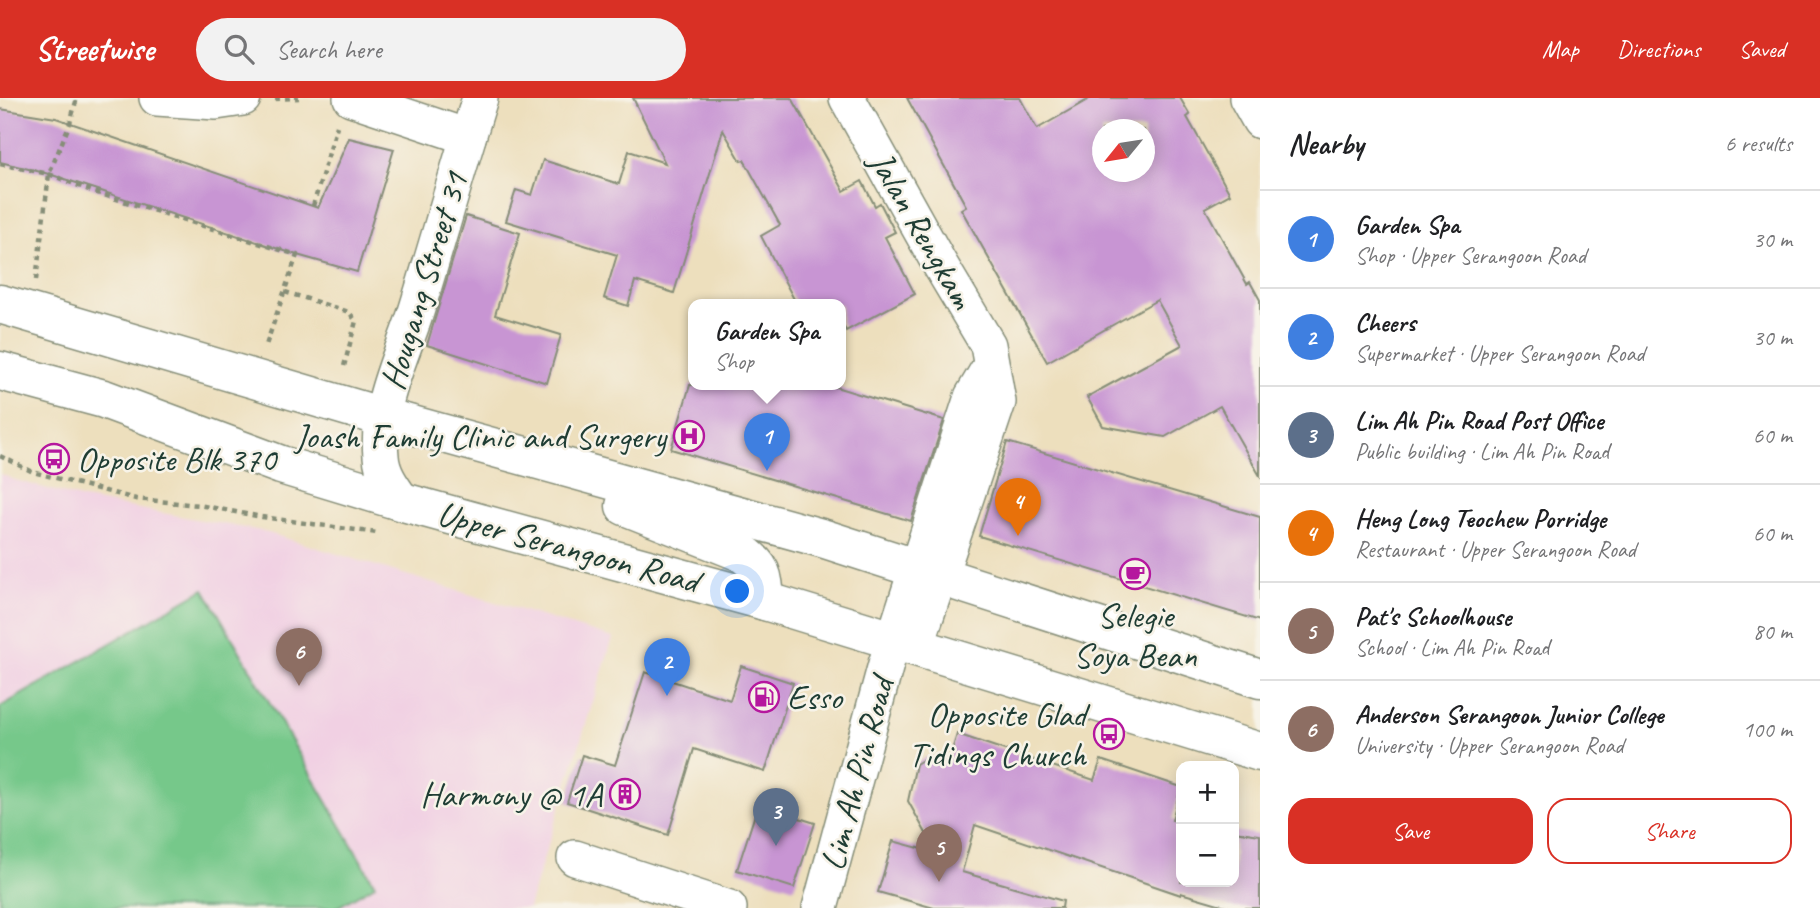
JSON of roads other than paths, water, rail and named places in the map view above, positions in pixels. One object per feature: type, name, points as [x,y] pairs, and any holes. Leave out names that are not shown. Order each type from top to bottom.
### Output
[{"type":"main road","points":[[0,304],[383,417],[825,539],[1260,679]]},
{"type":"main road","name":"Upper Serangoon Road","points":[[0,371],[104,399],[281,465],[395,519],[765,601],[1260,752]]},
{"type":"main road","points":[[527,456],[540,468],[581,488],[741,552],[755,562],[764,576],[765,601]]},
{"type":"street","points":[[157,98],[216,102],[243,98]]},
{"type":"street","name":"Hougang Street 31","points":[[395,519],[380,456],[383,417],[390,385],[415,315],[480,98]]},
{"type":"street","name":"Jalan Rengkam","points":[[847,98],[988,345],[998,402],[928,571],[905,643]]},
{"type":"street","points":[[1247,98],[1260,121]]},
{"type":"street","name":"Hougang Street 31","points":[[344,110],[468,137]]},
{"type":"street","name":"Lim Ah Pin Road","points":[[820,908],[905,643]]},
{"type":"street","points":[[575,858],[729,908]]},
{"type":"place","name":"Joash Family Clinic and Surgery","points":[[689,436]]},
{"type":"place","name":"Opposite Blk 370","points":[[54,459]]},
{"type":"place","name":"Garden Spa","points":[[767,471]]},
{"type":"place","name":"Heng Long Teochew Porridge","points":[[1018,536]]},
{"type":"place","name":"Selegie Soya Bean","points":[[1135,574]]},
{"type":"place","name":"Anderson Serangoon Junior College","points":[[299,686]]},
{"type":"place","name":"Cheers","points":[[667,696]]},
{"type":"place","name":"Esso","points":[[764,697]]},
{"type":"place","name":"Opposite Glad Tidings Church","points":[[1109,734]]},
{"type":"place","name":"Harmony @ 1A","points":[[625,794]]},
{"type":"place","name":"Lim Ah Pin Road Post Office","points":[[776,846]]},
{"type":"place","name":"Pat's Schoolhouse","points":[[939,882]]}]
